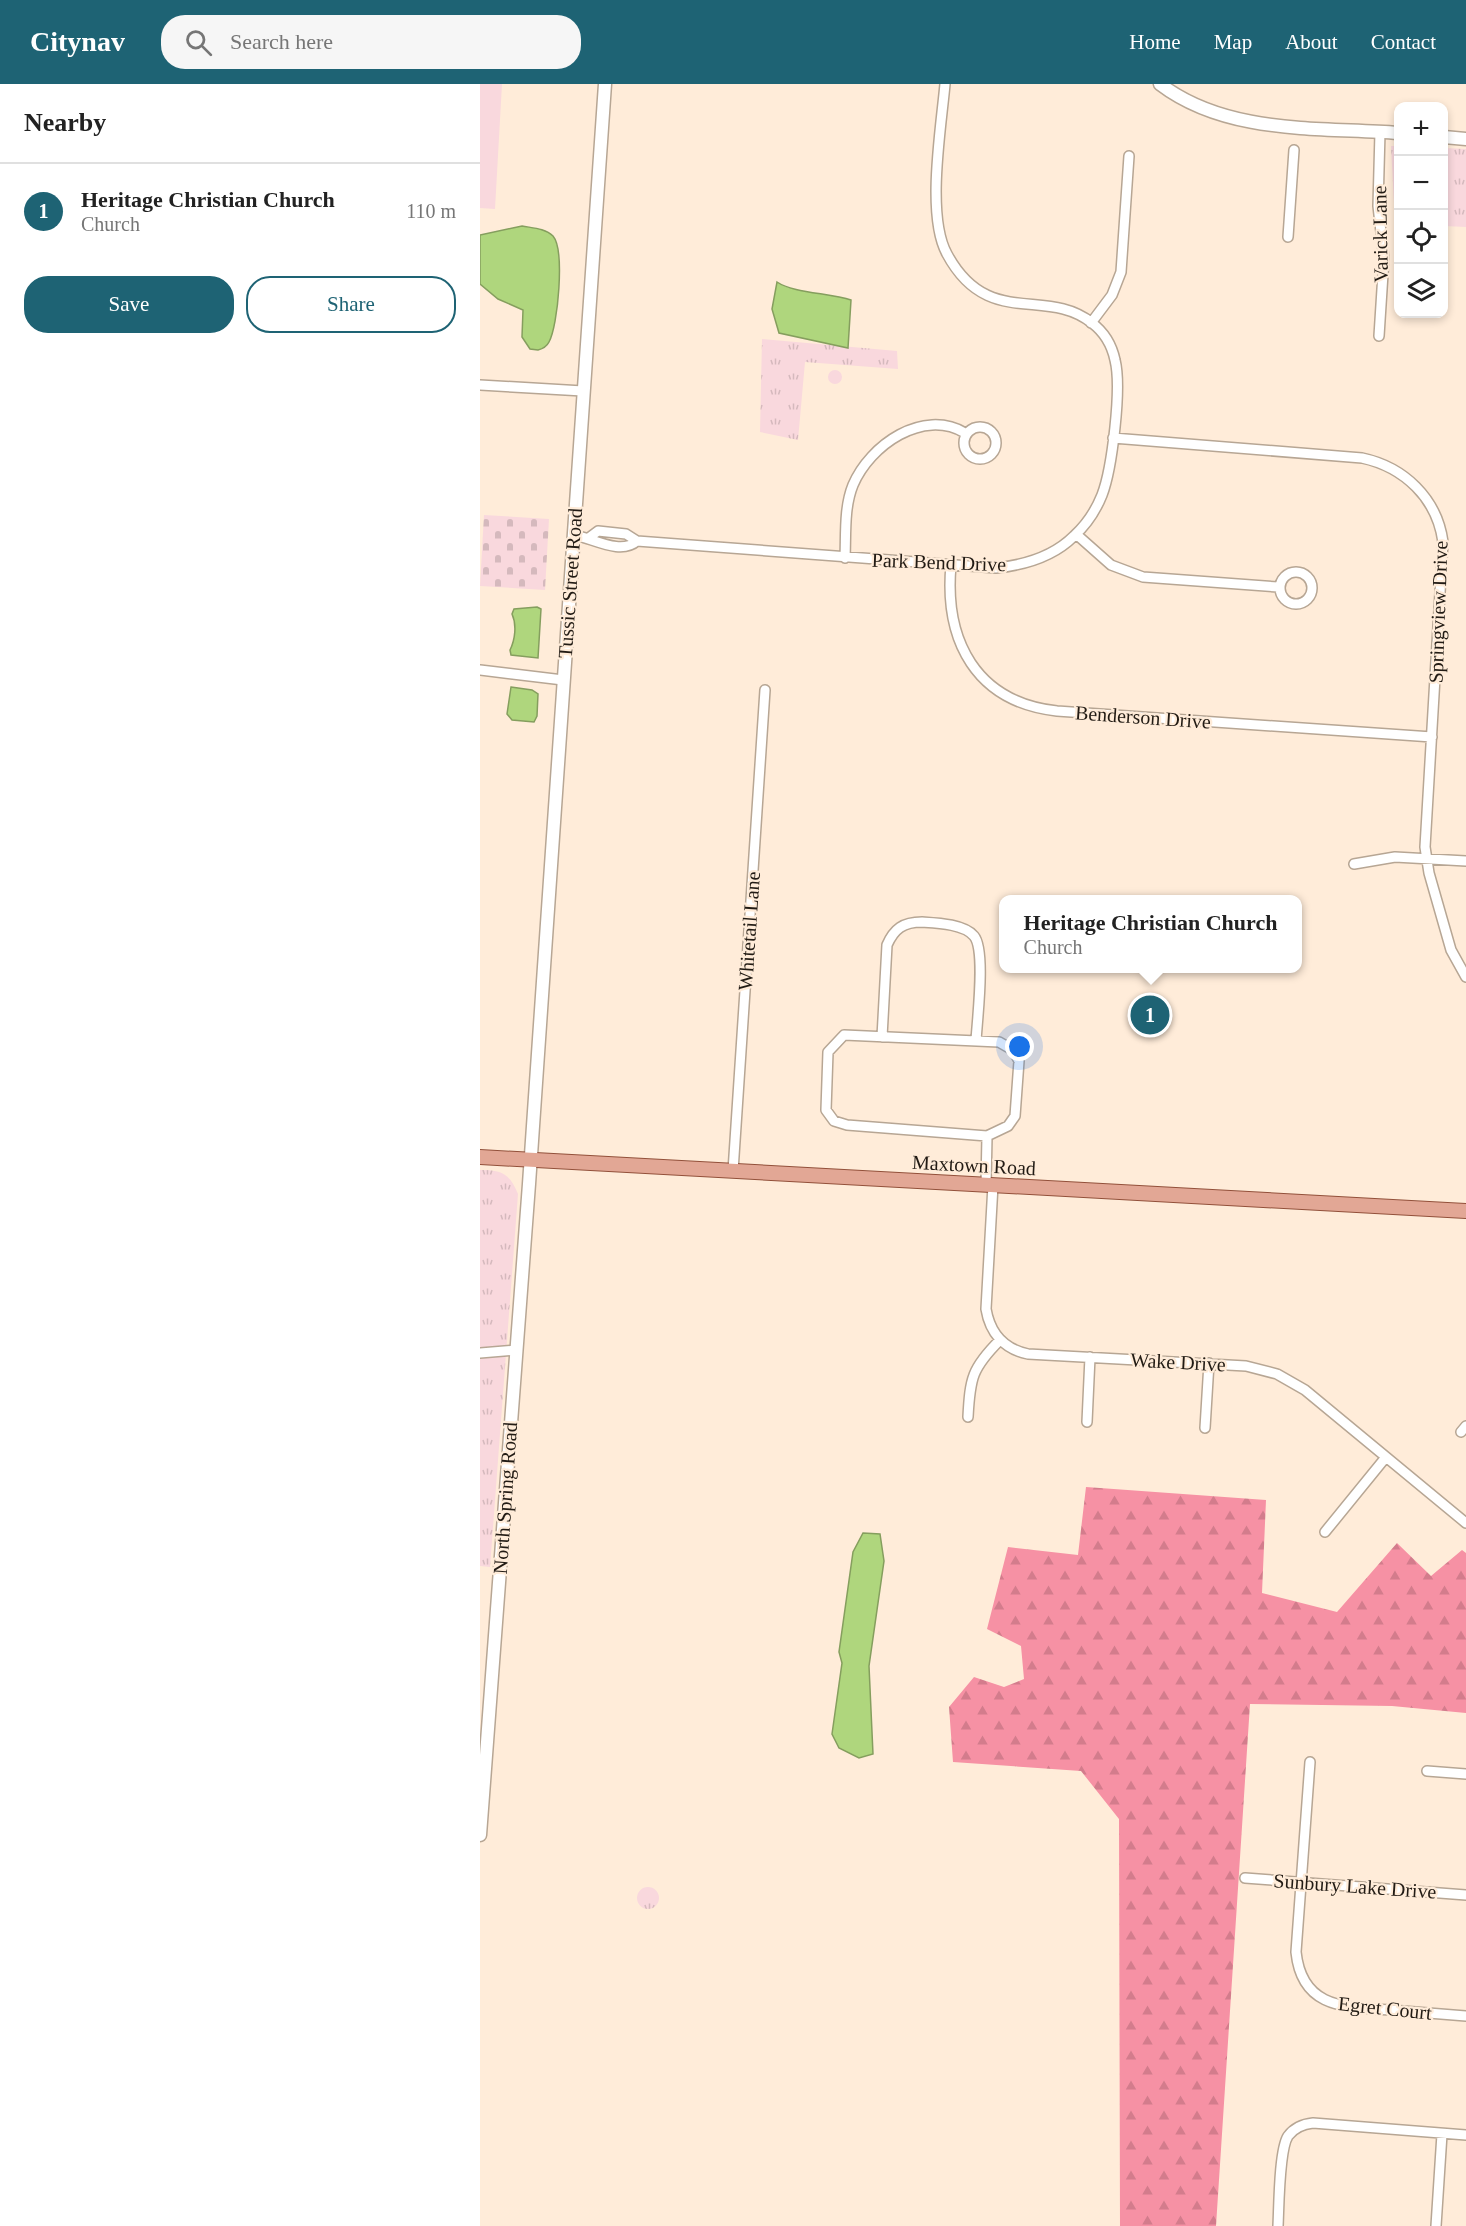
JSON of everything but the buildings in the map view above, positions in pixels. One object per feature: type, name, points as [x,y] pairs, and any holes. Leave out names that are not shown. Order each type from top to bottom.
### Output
[{"type":"main road","name":"Tussic Street Road","points":[[531,1161],[605,84]]},
{"type":"main road","points":[[1160,84],[1205,110],[1240,120],[1394,133]]},
{"type":"main road","points":[[1448,137],[1466,139]]},
{"type":"main road","name":"Maxtown Road","points":[[480,1157],[1466,1211]]},
{"type":"main road","name":"North Spring Road","points":[[480,1835],[484,1742],[531,1161]]},
{"type":"street","name":"Park Bend Drive","points":[[573,535],[590,537],[598,531],[626,534],[637,541],[996,568],[1031,562],[1062,546],[1076,534],[1094,512],[1107,480],[1113,438],[1116,362],[1107,340],[1091,323],[1060,309],[1000,301],[974,287],[953,265],[940,240],[936,212],[945,84]]},
{"type":"street","name":"Varick Lane","points":[[1379,336],[1384,258],[1378,206],[1380,132]]},
{"type":"street","points":[[1288,237],[1294,150]]},
{"type":"street","points":[[1091,323],[1112,295],[1120,272],[1130,156]]},
{"type":"street","points":[[480,385],[584,391]]},
{"type":"street","points":[[845,558],[851,491],[869,459],[901,434],[921,427],[950,426],[965,433]]},
{"type":"street","name":"Springview Drive","points":[[1113,438],[1362,458],[1388,466],[1418,487],[1436,512],[1443,542],[1426,858],[1451,950],[1466,977]]},
{"type":"street","points":[[1076,534],[1111,564],[1143,577],[1278,587]]},
{"type":"street","name":"Benderson Drive","points":[[951,566],[951,616],[966,655],[994,688],[1033,707],[1057,711],[1432,737]]},
{"type":"street","points":[[480,670],[563,680]]},
{"type":"street","name":"Whitetail Lane","points":[[733,1171],[765,690]]},
{"type":"street","points":[[1354,864],[1388,857],[1466,861]]},
{"type":"street","points":[[882,1037],[887,945],[892,933],[904,924],[922,922],[963,928],[975,937],[980,953],[976,1041]]},
{"type":"street","points":[[844,1035],[976,1041],[999,1042],[1013,1050],[1019,1061],[1016,1116],[1008,1126],[987,1136],[847,1125],[834,1121],[826,1110],[828,1052],[844,1035]]},
{"type":"street","points":[[968,1417],[970,1387],[975,1368],[1000,1340],[990,1326],[986,1309],[990,1185],[987,1136]]},
{"type":"street","name":"Wake Drive","points":[[1000,1340],[1009,1347],[1028,1354],[1246,1366],[1289,1380],[1313,1396],[1466,1522]]},
{"type":"street","points":[[480,1353],[517,1350]]},
{"type":"street","points":[[1087,1422],[1090,1357]]},
{"type":"street","points":[[1205,1428],[1209,1364]]},
{"type":"street","points":[[1325,1532],[1386,1457]]},
{"type":"street","name":"Egret Court","points":[[1310,1762],[1297,1963],[1304,1980],[1315,1993],[1330,2002],[1347,2007],[1466,2016]]},
{"type":"street","points":[[1427,1771],[1466,1774]]},
{"type":"street","name":"Sunbury Lake Drive","points":[[1245,1878],[1466,1895]]},
{"type":"street","points":[[1278,2226],[1284,2148],[1288,2136],[1295,2129],[1313,2123],[1466,2135]]},
{"type":"street","points":[[1436,2226],[1442,2134]]},
{"type":"green space","points":[[480,84],[502,84],[495,209],[480,208]]},
{"type":"green space","points":[[1391,146],[1394,146],[1394,204]]},
{"type":"green space","points":[[1448,148],[1466,149],[1466,227],[1448,226]]},
{"type":"green space","points":[[762,339],[897,351],[898,369],[805,362],[798,440],[760,432]]},
{"type":"green space","points":[[832,370],[838,370],[842,377],[838,384],[832,384],[828,380],[828,374]]},
{"type":"green space","points":[[484,515],[549,519],[545,590],[480,586]]},
{"type":"green space","points":[[480,1170],[504,1174],[518,1194],[490,1567],[480,1566]]},
{"type":"green space","points":[[480,1297],[495,1297],[495,1316],[480,1316]]},
{"type":"green space","points":[[1086,1487],[1266,1500],[1262,1593],[1337,1612],[1397,1543],[1431,1576],[1462,1550],[1466,1553],[1466,1713],[1392,1706],[1250,1704],[1216,2226],[1120,2226],[1119,1819],[1081,1771],[953,1762],[949,1707],[974,1677],[1004,1687],[1024,1679],[1021,1646],[987,1629],[1008,1547],[1078,1555]]},
{"type":"green space","points":[[648,1887],[656,1890],[659,1898],[656,1906],[648,1909],[640,1906],[637,1898],[640,1890]]},
{"type":"shaded area","points":[[522,226],[550,233],[557,244],[559,256],[559,288],[555,321],[549,342],[538,350],[530,349],[522,337],[523,310],[498,299],[480,284],[480,235]]},
{"type":"shaded area","points":[[777,282],[802,291],[851,300],[848,348],[779,333],[772,309]]},
{"type":"shaded area","points":[[537,607],[541,609],[538,658],[511,655],[510,650],[515,632],[512,614],[514,609]]},
{"type":"shaded area","points":[[511,687],[532,690],[538,694],[537,716],[534,722],[512,720],[507,714]]},
{"type":"shaded area","points":[[863,1533],[880,1534],[884,1561],[869,1666],[873,1754],[859,1758],[839,1748],[832,1734],[842,1663],[839,1652],[853,1552]]},
{"type":"place","name":"Heritage Christian Church","points":[[1150,1015]]}]
